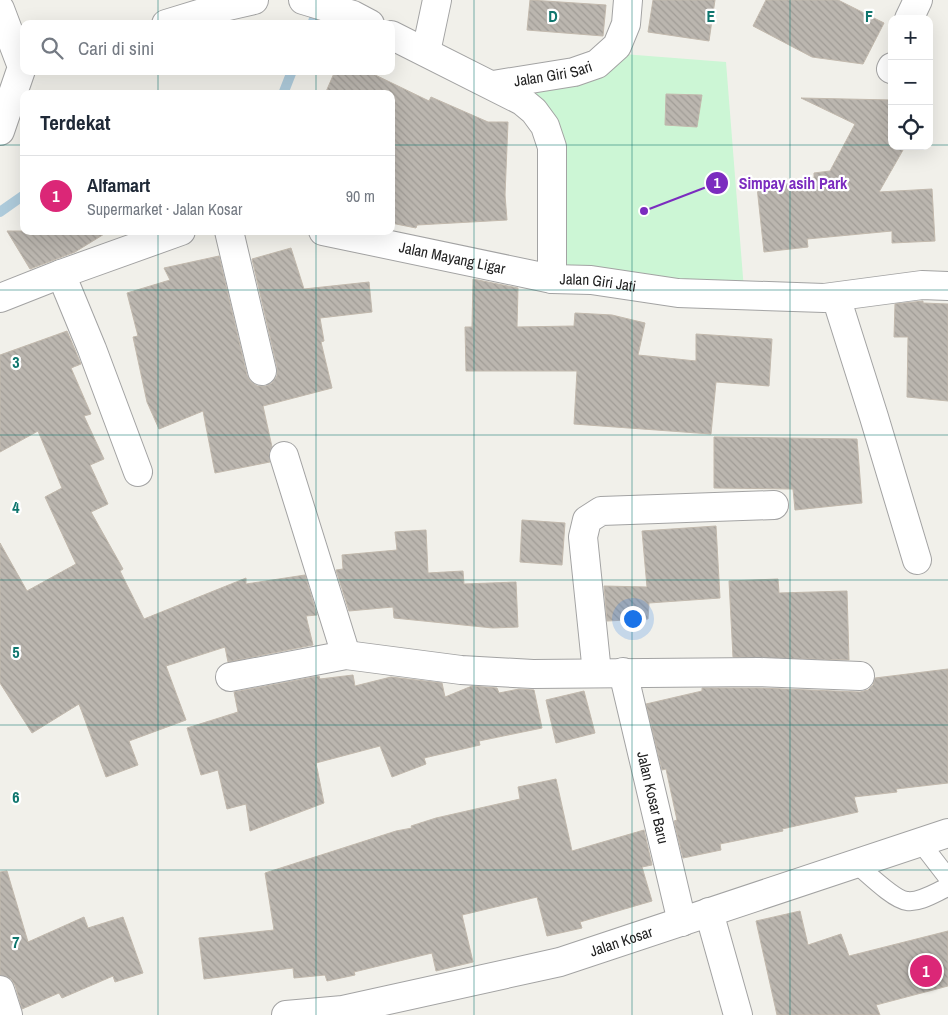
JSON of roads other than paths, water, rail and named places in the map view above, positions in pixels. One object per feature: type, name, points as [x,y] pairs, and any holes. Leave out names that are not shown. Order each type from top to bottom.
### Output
[{"type":"street","points":[[179,20],[254,0]]},
{"type":"street","points":[[303,0],[361,19]]},
{"type":"street","points":[[426,52],[437,0]]},
{"type":"street","name":"Jalan Giri Sari","points":[[493,85],[574,72],[597,64],[618,46],[626,24],[628,0]]},
{"type":"street","points":[[911,15],[918,0]]},
{"type":"street","points":[[0,9],[20,59]]},
{"type":"street","name":"Jalan Giri Jati","points":[[395,36],[522,101],[534,111],[545,126],[552,148],[552,279],[591,280],[678,293],[824,298],[922,285],[948,286]]},
{"type":"street","points":[[0,132],[20,75]]},
{"type":"street","points":[[0,298],[170,235]]},
{"type":"street","points":[[230,235],[262,372]]},
{"type":"street","name":"Jalan Mayang Ligar","points":[[342,235],[552,279]]},
{"type":"street","points":[[61,274],[92,349],[138,472]]},
{"type":"street","points":[[836,297],[917,560]]},
{"type":"street","points":[[284,456],[346,654]]},
{"type":"street","name":"Jalan Kosar Baru","points":[[682,922],[610,672],[583,537],[586,520],[601,512],[774,505]]},
{"type":"street","points":[[230,677],[346,654],[461,670],[533,674],[759,672],[860,676]]},
{"type":"street","name":"Jalan Kosar","points":[[286,1015],[343,1010],[560,962],[948,833]]},
{"type":"street","points":[[709,912],[738,1015]]},
{"type":"street","points":[[0,990],[8,1015]]},
{"type":"lane","points":[[920,843],[948,878]]},
{"type":"lane","points":[[855,863],[889,892],[906,901],[918,899],[948,886]]},
{"type":"waterway","points":[[314,20],[319,6]]},
{"type":"waterway","points":[[285,90],[290,75]]},
{"type":"waterway","points":[[0,212],[20,198]]},
{"type":"place","name":"Simpay asih Park","points":[[644,211]]},
{"type":"place","name":"Alfamart","points":[[926,971]]}]
